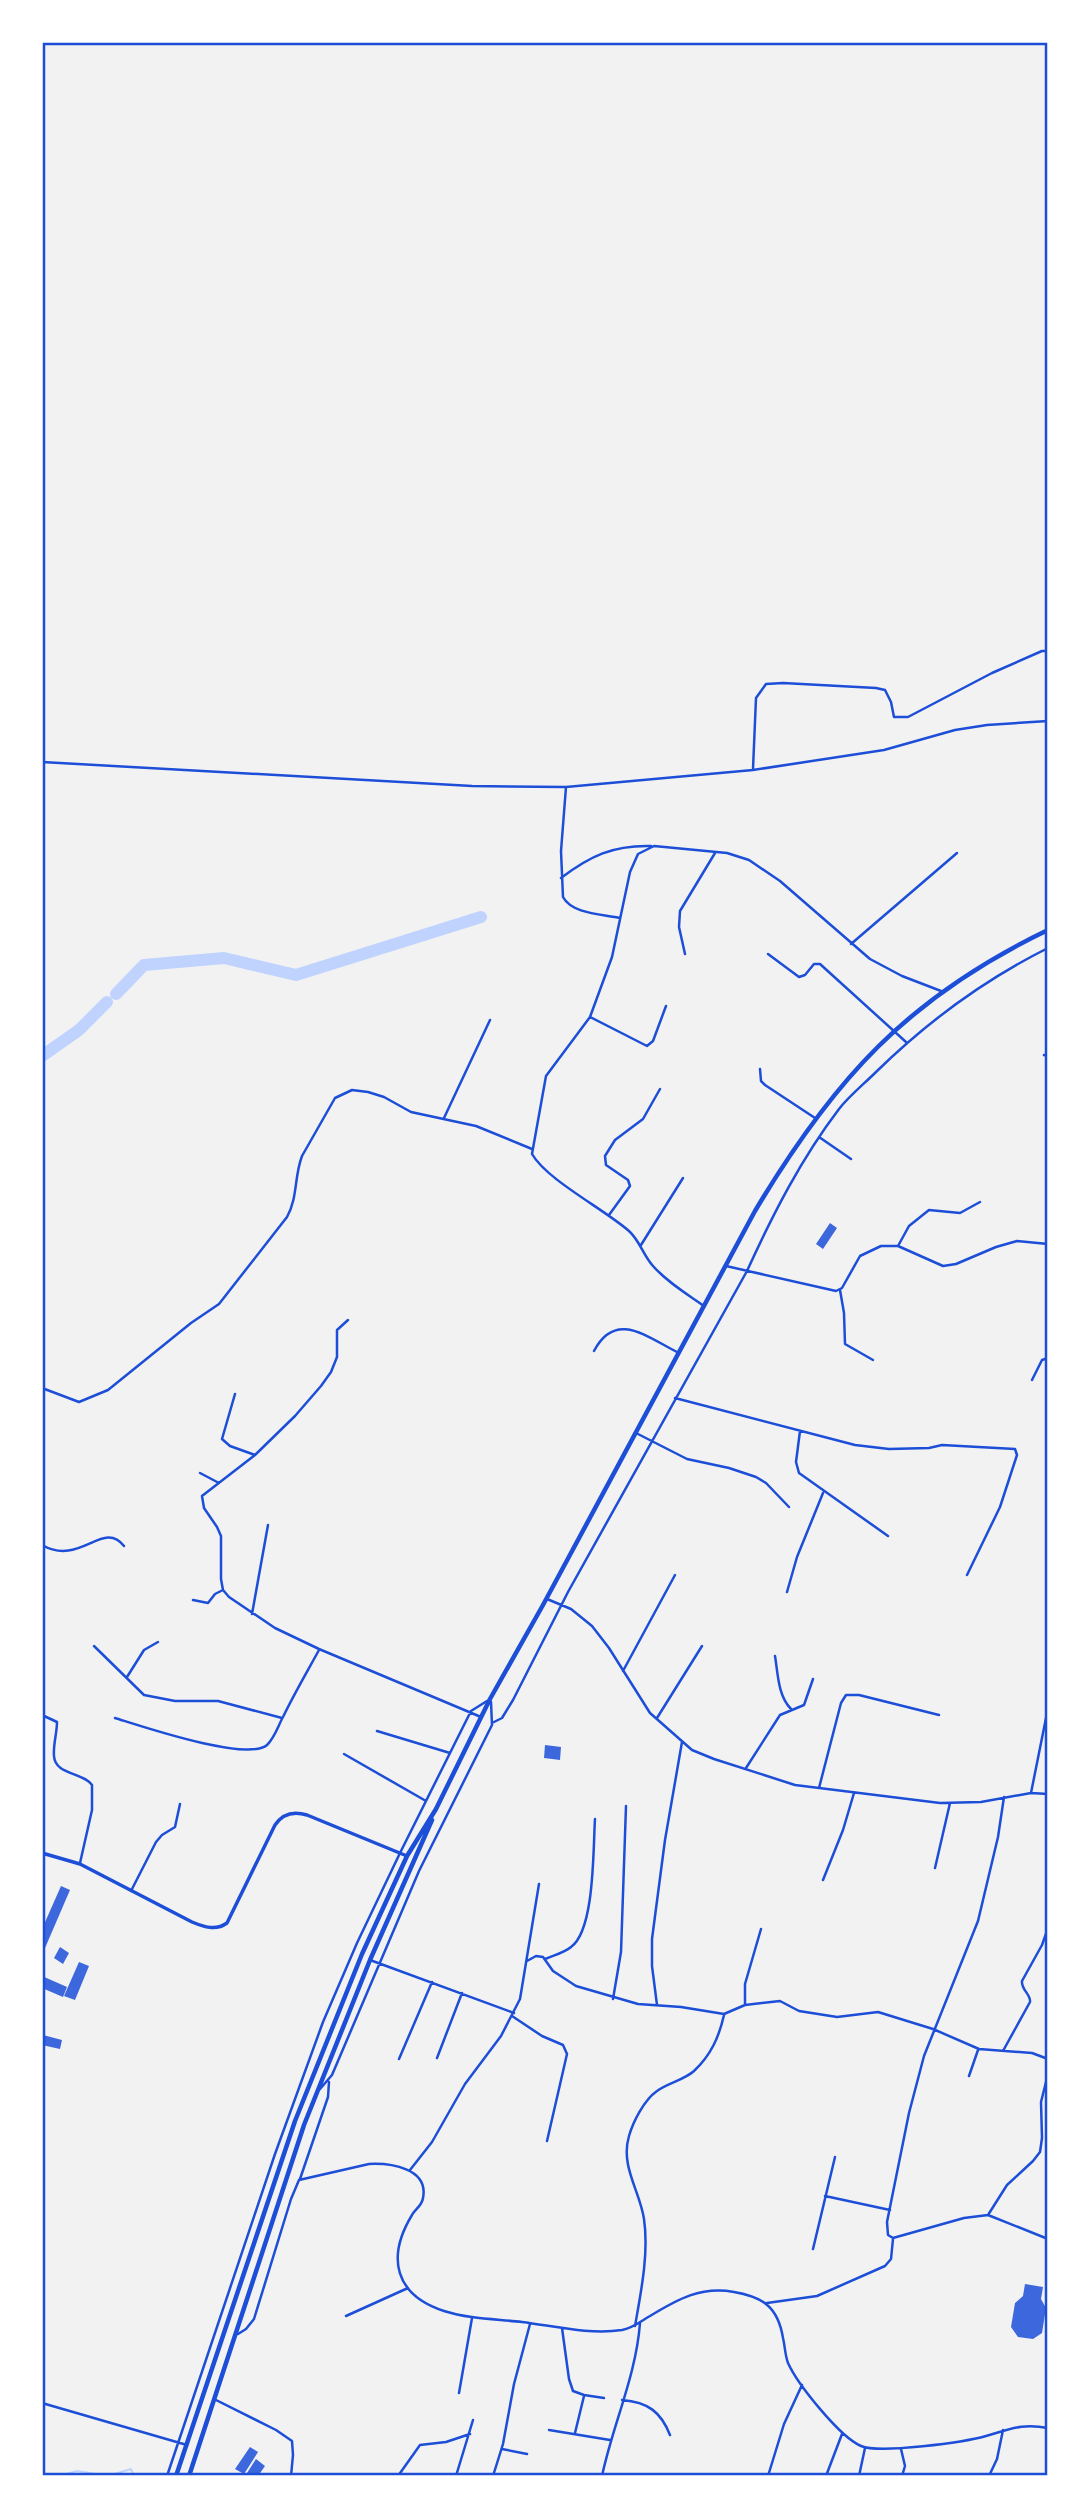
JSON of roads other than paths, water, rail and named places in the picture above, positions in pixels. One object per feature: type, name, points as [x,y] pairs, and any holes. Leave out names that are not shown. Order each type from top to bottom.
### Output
[{"type":"highway","points":[[189,2476],[304,2125],[370,1960],[423,1844],[436,1809],[490,1699],[768,1190],[815,1118],[860,1064],[894,1029],[941,991],[984,963],[1048,930]]},
{"type":"highway","points":[[176,2476],[295,2121],[362,1954],[407,1856],[436,1809]]},
{"type":"highway","points":[[416,1841],[423,1844]]},
{"type":"street","points":[[753,770],[755,698],[766,684],[885,690],[889,695],[894,717],[908,717],[992,673],[1042,651],[1048,651]]},
{"type":"street","points":[[42,762],[472,786],[566,787],[753,770],[884,750],[987,724],[1048,721]]},
{"type":"street","points":[[566,787],[562,897],[570,906],[620,918]]},
{"type":"street","points":[[561,878],[579,865],[621,846],[654,846],[739,856],[758,865],[780,881],[851,944],[886,969],[941,991]]},
{"type":"street","points":[[654,846],[638,854],[635,860],[612,957],[590,1017],[546,1076],[531,1149],[539,1164],[628,1230],[654,1267],[704,1306]]},
{"type":"street","points":[[685,954],[679,927],[680,911],[715,853]]},
{"type":"street","points":[[851,944],[957,853]]},
{"type":"street","points":[[492,1723],[502,1718],[513,1700],[675,1398],[747,1271],[771,1219],[805,1157],[840,1107],[906,1042],[945,1010],[984,984],[1048,948]]},
{"type":"street","points":[[768,954],[799,977],[819,963],[906,1042]]},
{"type":"street","points":[[590,1017],[647,1046],[653,1041],[666,1006]]},
{"type":"street","points":[[444,1118],[490,1020]]},
{"type":"street","points":[[760,1069],[761,1081],[765,1085],[815,1118]]},
{"type":"street","points":[[609,1215],[630,1184],[606,1165],[605,1156],[615,1140],[643,1119],[660,1089]]},
{"type":"street","points":[[42,1388],[79,1402],[95,1397],[122,1380],[191,1323],[219,1304],[287,1217],[293,1205],[296,1177],[302,1156],[335,1098],[342,1093],[352,1090],[368,1092],[384,1097],[411,1112],[476,1126],[531,1149]]},
{"type":"street","points":[[820,1137],[851,1159]]},
{"type":"street","points":[[641,1245],[683,1178]]},
{"type":"street","points":[[898,1246],[909,1226],[929,1210],[960,1213],[980,1202]]},
{"type":"street","points":[[873,1360],[845,1344],[840,1290],[864,1252],[881,1246],[898,1246],[943,1266],[950,1266],[1007,1243],[1017,1241],[1048,1244]]},
{"type":"street","points":[[726,1266],[828,1290],[840,1290]]},
{"type":"street","points":[[348,1320],[337,1330],[337,1357],[321,1386],[255,1455],[204,1494],[202,1503],[220,1536],[223,1590],[229,1597],[275,1628],[481,1717]]},
{"type":"street","points":[[594,1351],[604,1335],[623,1328],[634,1330],[679,1353]]},
{"type":"street","points":[[1032,1380],[1042,1360],[1048,1358]]},
{"type":"street","points":[[235,1394],[222,1438],[230,1446],[255,1455]]},
{"type":"street","points":[[675,1398],[837,1442],[879,1448],[929,1448],[942,1445],[1017,1450],[1000,1507],[967,1575]]},
{"type":"street","points":[[800,1430],[797,1468],[804,1477],[888,1536]]},
{"type":"street","points":[[636,1433],[687,1459],[757,1477],[789,1507]]},
{"type":"street","points":[[200,1474],[219,1483]]},
{"type":"street","points":[[787,1592],[797,1558],[824,1492]]},
{"type":"street","points":[[253,1614],[268,1525]]},
{"type":"street","points":[[42,1545],[57,1552],[66,1552],[112,1536],[124,1546]]},
{"type":"street","points":[[623,1672],[675,1575]]},
{"type":"street","points":[[193,1600],[208,1604],[215,1594],[223,1590]]},
{"type":"street","points":[[547,1599],[582,1617],[601,1635],[641,1701],[692,1750],[795,1785],[819,1789],[950,1803],[981,1802],[1031,1793],[1048,1794]]},
{"type":"street","points":[[127,1677],[144,1650],[158,1642]]},
{"type":"street","points":[[94,1646],[139,1692],[162,1700],[218,1702],[282,1718]]},
{"type":"street","points":[[657,1719],[702,1646]]},
{"type":"street","points":[[115,1718],[186,1740],[260,1750],[282,1718],[319,1649]]},
{"type":"street","points":[[775,1656],[780,1690],[791,1709]]},
{"type":"street","points":[[746,1768],[780,1715],[804,1705],[813,1679]]},
{"type":"street","points":[[819,1789],[841,1703],[846,1695],[859,1695],[939,1715]]},
{"type":"street","points":[[167,2476],[303,2073],[357,1943],[399,1852],[471,1711],[490,1699],[492,1723],[419,1871],[330,2079],[328,2097],[291,2199],[254,2319],[246,2329],[235,2335]]},
{"type":"street","points":[[1031,1793],[1048,1708]]},
{"type":"street","points":[[42,1715],[57,1722],[54,1756],[56,1765],[82,1776],[92,1784],[92,1810],[80,1864]]},
{"type":"street","points":[[377,1731],[450,1753]]},
{"type":"street","points":[[657,2005],[652,1940],[657,1890],[682,1742]]},
{"type":"street","points":[[344,1755],[426,1801]]},
{"type":"street","points":[[823,1880],[854,1793]]},
{"type":"street","points":[[1004,1797],[998,1837],[978,1921],[933,2029],[909,2113],[887,2230],[888,2235],[893,2238],[964,2218],[988,2215],[1048,2239]]},
{"type":"street","points":[[935,1868],[950,1803]]},
{"type":"street","points":[[131,1891],[156,1842],[175,1827],[180,1804]]},
{"type":"street","points":[[613,1999],[621,1952],[626,1805]]},
{"type":"street","points":[[42,1853],[80,1864],[192,1922],[210,1927],[225,1925],[277,1821],[285,1814],[307,1815],[407,1856]]},
{"type":"street","points":[[545,1959],[571,1947],[582,1931],[592,1881],[594,1819]]},
{"type":"street","points":[[410,2170],[426,2151],[453,2102],[513,2015],[524,1987],[539,1884]]},
{"type":"street","points":[[1002,2052],[1030,2001],[1022,1981],[1042,1945],[1048,1928]]},
{"type":"street","points":[[745,2006],[747,1973],[761,1929]]},
{"type":"street","points":[[527,1961],[536,1956],[545,1959],[553,1971],[567,1981],[613,1999],[724,2014],[745,2006],[780,2001],[800,2011],[845,2017],[878,2012],[933,2029],[979,2049],[1032,2053],[1048,2059]]},
{"type":"street","points":[[370,1960],[462,1993],[513,2015],[542,2036],[564,2045],[567,2054],[547,2141]]},
{"type":"street","points":[[399,2059],[432,1982]]},
{"type":"street","points":[[437,2058],[462,1993]]},
{"type":"street","points":[[635,2326],[645,2223],[629,2170],[629,2134],[652,2096],[694,2071],[706,2057],[718,2040],[724,2014]]},
{"type":"street","points":[[969,2076],[979,2049]]},
{"type":"street","points":[[988,2215],[1007,2185],[1034,2161],[1040,2152],[1041,2102],[1048,2074]]},
{"type":"street","points":[[318,2091],[330,2079]]},
{"type":"street","points":[[813,2249],[835,2157]]},
{"type":"street","points":[[299,2180],[369,2164],[410,2170],[419,2179],[424,2196],[412,2214],[397,2259],[398,2274],[408,2288],[422,2302],[443,2311],[472,2318],[562,2328],[623,2330],[635,2326],[678,2299],[698,2291],[737,2292],[767,2303],[817,2296],[885,2266],[891,2259],[893,2238]]},
{"type":"street","points":[[825,2196],[890,2210]]},
{"type":"street","points":[[346,2316],[408,2288]]},
{"type":"street","points":[[767,2303],[780,2324],[789,2364],[802,2385],[843,2433],[865,2448],[901,2449],[970,2440],[1021,2425],[1048,2428]]},
{"type":"street","points":[[458,2393],[472,2318]]},
{"type":"street","points":[[602,2476],[610,2440],[635,2365],[640,2322]]},
{"type":"street","points":[[493,2476],[502,2449],[514,2384],[530,2324]]},
{"type":"street","points":[[562,2328],[573,2391],[604,2398]]},
{"type":"street","points":[[768,2476],[784,2424],[802,2385]]},
{"type":"street","points":[[575,2433],[584,2395]]},
{"type":"street","points":[[214,2399],[292,2441],[291,2476]]},
{"type":"street","points":[[622,2400],[638,2402],[656,2411],[670,2435]]},
{"type":"street","points":[[42,2403],[187,2445]]},
{"type":"street","points":[[456,2476],[473,2420]]},
{"type":"street","points":[[549,2430],[610,2440]]},
{"type":"street","points":[[989,2476],[997,2459],[1003,2430]]},
{"type":"street","points":[[826,2476],[843,2433]]},
{"type":"street","points":[[398,2476],[421,2445],[446,2442],[470,2434]]},
{"type":"street","points":[[859,2476],[865,2448]]},
{"type":"street","points":[[502,2449],[527,2454]]},
{"type":"street","points":[[901,2449],[905,2466],[902,2476]]},
{"type":"waterway","points":[[116,994],[144,965],[224,958],[296,975],[481,917]]},
{"type":"waterway","points":[[42,1056],[79,1030],[107,1002]]},
{"type":"waterway","points":[[59,2476],[77,2471],[108,2476],[131,2469],[134,2476]]},
{"type":"waterway","points":[[42,2473],[49,2476]]}]
